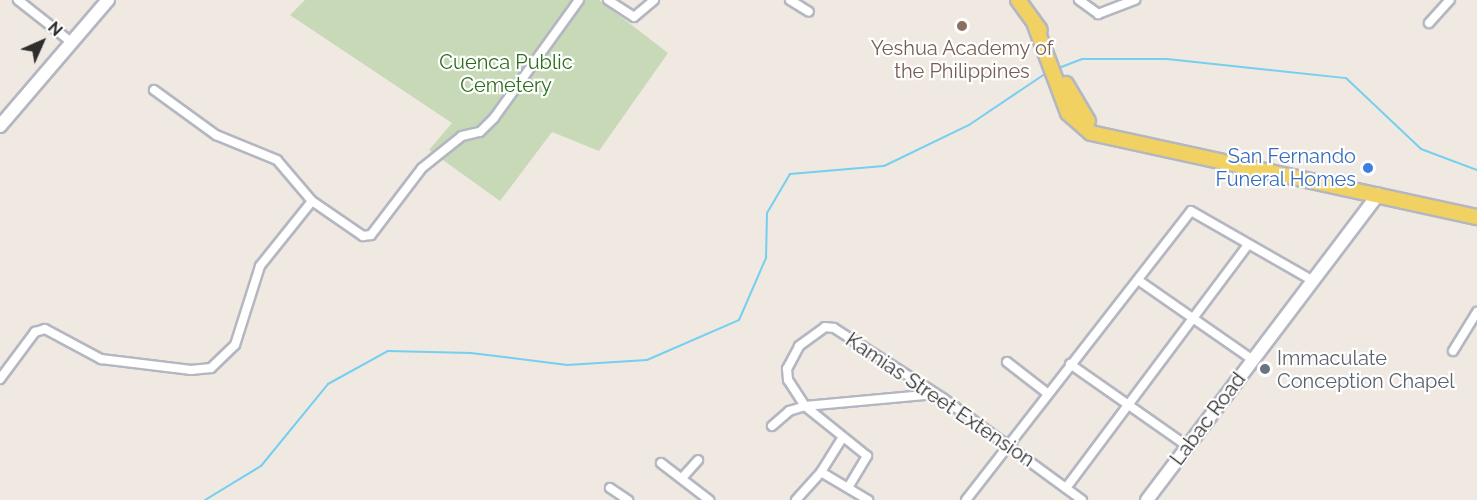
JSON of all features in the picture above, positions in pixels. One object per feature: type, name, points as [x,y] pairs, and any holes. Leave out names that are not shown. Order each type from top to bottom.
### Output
[{"type":"main road","points":[[1018,0],[1043,37],[1068,99],[1088,122],[1129,142],[1477,217]]},
{"type":"street","points":[[18,0],[71,42]]},
{"type":"street","points":[[0,126],[108,0]]},
{"type":"street","points":[[154,90],[216,135],[277,160],[312,201],[363,236],[372,235],[422,168],[462,136],[480,132],[494,118],[579,0]]},
{"type":"street","points":[[608,0],[634,17],[654,0]]},
{"type":"street","points":[[790,0],[808,12]]},
{"type":"street","points":[[1079,0],[1098,14],[1135,0]]},
{"type":"street","points":[[1429,23],[1450,0]]},
{"type":"street","name":"Labac Road","points":[[1147,500],[1378,195]]},
{"type":"street","points":[[0,378],[36,332],[45,329],[101,359],[191,370],[211,368],[235,345],[260,266],[312,201]]},
{"type":"street","points":[[966,500],[1007,444],[1191,211],[1312,281]]},
{"type":"street","points":[[1066,488],[1248,245]]},
{"type":"street","points":[[1138,280],[1192,321],[1253,360]]},
{"type":"street","points":[[1454,351],[1477,312]]},
{"type":"street","name":"Kamias Street Extension","points":[[849,486],[867,456],[805,406],[788,380],[787,369],[799,346],[825,327],[935,394],[1082,500]]},
{"type":"street","points":[[1007,362],[1047,393]]},
{"type":"street","points":[[1070,364],[1187,446]]},
{"type":"street","points":[[772,426],[789,411],[805,406],[935,394]]},
{"type":"street","points":[[796,500],[821,472],[842,438]]},
{"type":"street","points":[[682,478],[698,460]]},
{"type":"street","points":[[661,463],[682,478],[704,499]]},
{"type":"street","points":[[821,472],[849,486],[868,500]]},
{"type":"street","points":[[610,488],[628,500]]},
{"type":"green space","name":"Cuenca Public Cemetery","points":[[305,0],[599,0],[668,53],[599,151],[552,132],[500,201],[429,150],[452,123],[290,15]]},
{"type":"waterway","points":[[1056,69],[1082,59],[1167,59],[1346,78],[1421,149],[1477,170]]},
{"type":"waterway","points":[[205,500],[261,466],[328,384],[388,351],[471,353],[567,365],[647,360],[739,320],[766,258],[767,213],[790,174],[884,166],[969,125],[1048,72]]},
{"type":"place","name":"Yeshua Academy of the Philippines","points":[[962,26]]},
{"type":"place","name":"San Fernando Funeral Homes","points":[[1368,168]]},
{"type":"place","name":"Immaculate Conception Chapel","points":[[1265,369]]}]
